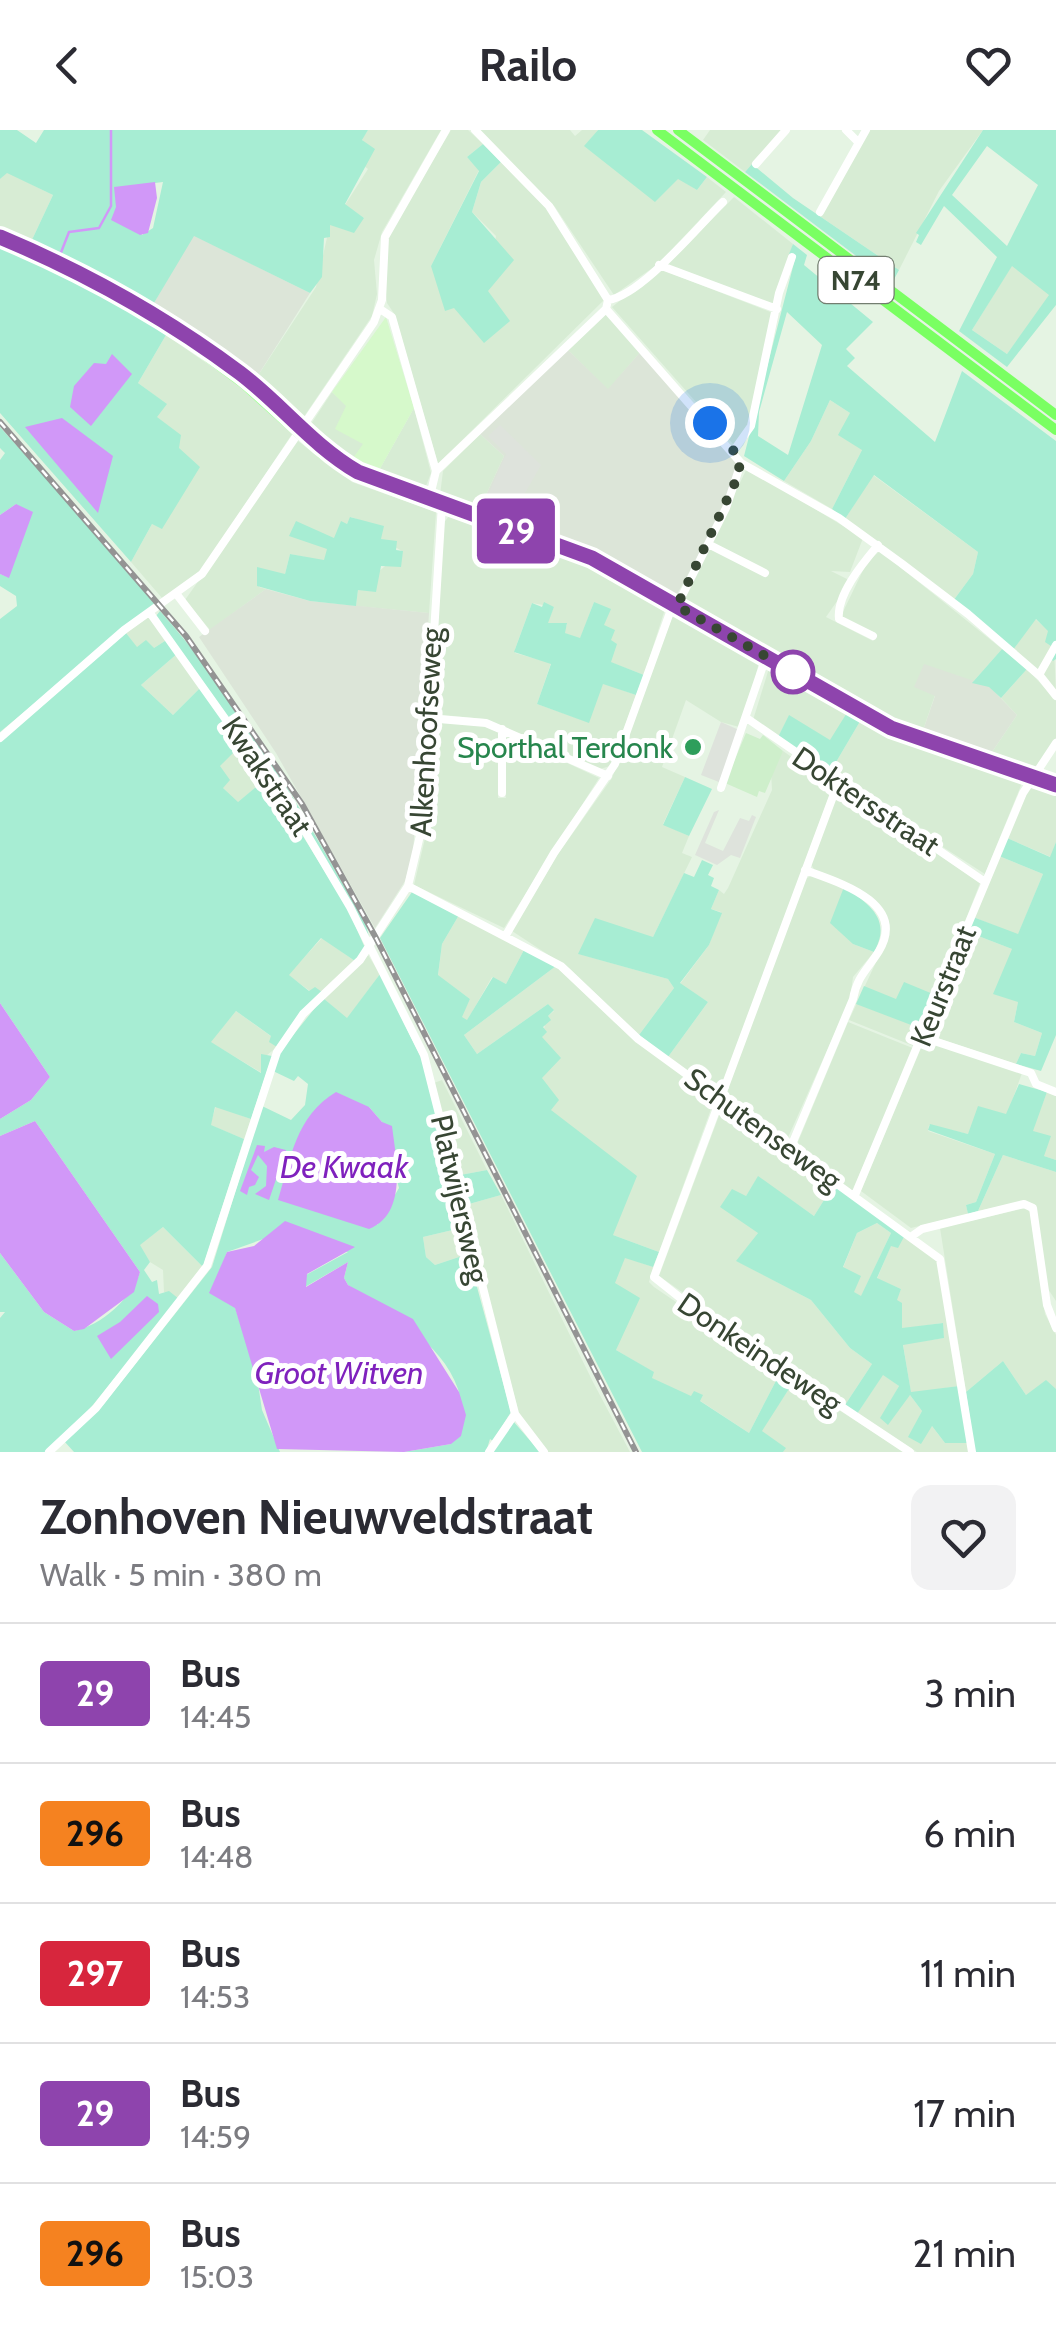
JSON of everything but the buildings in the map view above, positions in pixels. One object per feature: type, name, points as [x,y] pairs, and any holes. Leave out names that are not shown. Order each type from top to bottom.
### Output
[{"type":"highway","name":"N74","points":[[657,130],[1056,430]]},
{"type":"highway","name":"N74","points":[[678,130],[1056,414]]},
{"type":"main road","points":[[0,237],[101,282],[147,313],[244,384],[352,475],[592,558],[891,728],[1056,785]]},
{"type":"street","points":[[0,738],[124,630],[178,596],[202,574],[380,309],[385,237],[446,130]]},
{"type":"street","points":[[475,130],[549,206],[607,305],[734,450],[740,463],[810,500],[878,546],[1039,676],[1056,696]]},
{"type":"street","points":[[756,164],[786,130]]},
{"type":"street","points":[[846,130],[858,142]]},
{"type":"street","points":[[820,212],[866,130]]},
{"type":"street","points":[[436,471],[607,305],[659,265],[722,202]]},
{"type":"street","points":[[734,450],[751,426],[776,310],[792,257]]},
{"type":"street","points":[[659,265],[776,310]]},
{"type":"street","points":[[380,309],[392,317],[436,471],[429,502]]},
{"type":"street","points":[[506,935],[554,853],[608,776],[675,605],[708,544],[740,463]]},
{"type":"street","name":"Alkenhoofseweg","points":[[49,1452],[96,1408],[207,1266],[277,1052],[303,1014],[348,975],[370,948],[408,886],[422,826],[442,506]]},
{"type":"street","points":[[708,544],[765,573]]},
{"type":"street","points":[[873,636],[839,619],[838,610],[860,566],[878,546]]},
{"type":"street","points":[[178,596],[205,630]]},
{"type":"street","name":"Kwakstraat","points":[[150,613],[305,830],[370,948]]},
{"type":"street","points":[[1039,676],[1056,645]]},
{"type":"street","points":[[721,788],[748,719],[766,657]]},
{"type":"street","points":[[427,718],[473,720],[608,776]]},
{"type":"street","name":"Doktersstraat","points":[[748,719],[986,882]]},
{"type":"street","points":[[502,730],[502,792]]},
{"type":"street","name":"Keurstraat","points":[[855,1195],[1032,777],[1056,743]]},
{"type":"street","name":"Donkeindeweg","points":[[838,783],[654,1274],[655,1282],[910,1452]]},
{"type":"street","points":[[790,1149],[858,976],[881,947],[884,928],[880,911],[867,896],[805,870]]},
{"type":"street","name":"Schutenseweg","points":[[408,886],[569,972],[614,1020],[912,1236],[942,1262],[972,1452]]},
{"type":"street","name":"Platwijersweg","points":[[370,948],[426,1062],[469,1246],[515,1414],[544,1452]]},
{"type":"street","points":[[922,1037],[1032,1073],[1036,1084],[1056,1092]]},
{"type":"street","points":[[912,1236],[922,1230],[1024,1204],[1032,1208],[1055,1322]]},
{"type":"street","points":[[489,1452],[515,1414]]},
{"type":"shaded area","points":[[0,130],[17,130],[36,143],[44,130],[368,130],[362,140],[375,149],[345,204],[364,218],[354,233],[330,225],[330,237],[324,238],[322,277],[310,293],[194,236],[151,308],[108,280],[30,244],[53,195],[7,173],[0,179]],"holes":[[[163,182],[153,228],[142,235],[115,188]]]},
{"type":"shaded area","points":[[368,130],[441,130],[382,232],[374,260],[377,294],[372,316],[303,418],[298,419],[255,380],[316,287],[330,224],[364,218],[345,205],[368,169],[363,165],[370,156],[362,139]]},
{"type":"shaded area","points":[[451,130],[468,130],[483,144],[467,157],[479,170],[431,266],[488,291],[496,236],[472,212],[481,182],[501,162],[547,208],[604,300],[438,464],[395,315],[387,303],[382,261],[390,232]]},
{"type":"shaded area","points":[[478,130],[570,130],[575,136],[582,130],[598,130],[585,146],[655,201],[678,178],[697,190],[707,177],[726,192],[658,264],[614,295],[555,207]]},
{"type":"shaded area","points":[[598,130],[642,130],[707,177],[697,190],[678,179],[655,202],[584,146]]},
{"type":"shaded area","points":[[710,130],[782,130],[745,172],[703,140]]},
{"type":"shaded area","points":[[870,130],[983,130],[939,191],[899,270],[821,217]]},
{"type":"shaded area","points":[[983,130],[1056,130],[1056,305],[1007,367],[959,331],[997,257],[944,206],[921,245],[916,242],[916,233]],"holes":[[[987,146],[1038,185],[1007,246],[952,195]],[[1012,266],[1049,295],[1007,354],[972,330]]]},
{"type":"shaded area","points":[[483,144],[501,162],[481,182],[472,212],[514,260],[488,291],[510,321],[484,343],[454,308],[445,311],[431,266],[479,171],[467,157]]},
{"type":"shaded area","points":[[752,164],[793,198],[899,270],[892,283],[745,172]]},
{"type":"shaded area","points":[[7,172],[53,195],[30,244],[0,231],[0,179]]},
{"type":"shaded area","points":[[734,197],[793,244],[773,304],[666,266]]},
{"type":"shaded area","points":[[193,235],[310,293],[255,380],[151,308]]},
{"type":"shaded area","points":[[793,244],[807,255],[804,265],[873,322],[846,349],[855,358],[847,366],[935,442],[962,371],[1056,441],[1056,659],[1053,661],[1048,656],[1054,648],[1045,642],[1048,631],[1036,619],[1013,650],[953,601],[973,574],[978,552],[874,475],[845,519],[832,509],[862,450],[838,435],[850,413],[830,400],[811,441],[784,481],[744,456],[795,259],[789,254]],"holes":[[[787,312],[822,345],[788,455],[758,436],[759,412]]]},
{"type":"shaded area","points":[[0,245],[95,289],[166,335],[138,383],[167,404],[157,417],[181,435],[179,448],[200,467],[162,529],[152,524],[131,562],[0,413]]},
{"type":"shaded area","points":[[1012,265],[1050,295],[1007,354],[972,330]]},
{"type":"shaded area","points":[[660,269],[773,313],[745,435],[734,445],[612,307]]},
{"type":"shaded area","points":[[604,312],[642,350],[608,390],[566,348]]},
{"type":"shaded area","points":[[386,317],[414,408],[377,474],[351,461],[363,444],[335,429],[346,406],[332,392]]},
{"type":"shaded area","points":[[166,335],[235,383],[292,434],[199,574],[162,598],[131,562],[152,524],[162,528],[173,507],[178,448],[156,417],[166,404],[138,383]]},
{"type":"shaded area","points":[[566,348],[608,389],[642,350],[737,462],[725,507],[676,596],[569,542],[478,512],[504,456],[480,434]]},
{"type":"shaded area","points":[[332,392],[347,406],[364,444],[351,461],[309,427]]},
{"type":"shaded area","points":[[830,400],[850,413],[862,450],[832,509],[784,481],[811,441]]},
{"type":"shaded area","points":[[414,408],[431,473],[424,491],[377,474]]},
{"type":"shaded area","points":[[500,425],[541,465],[521,500],[548,516],[540,530],[482,508],[506,454],[488,436]]},
{"type":"shaded area","points":[[0,427],[157,602],[0,732],[0,619],[17,606],[16,596],[0,586],[0,574],[8,577],[16,504],[0,515],[0,460],[5,453],[0,448]]},
{"type":"shaded area","points":[[480,434],[504,456],[478,512],[440,495],[443,471]]},
{"type":"shaded area","points":[[298,441],[352,482],[436,512],[429,613],[356,606],[358,590],[402,551],[381,539],[365,522],[351,517],[324,561],[290,554],[285,574],[259,577],[259,587],[266,589],[210,630],[185,600]]},
{"type":"shaded area","points":[[747,468],[863,538],[850,572],[831,571],[851,581],[826,617],[873,641],[876,633],[840,618],[867,562],[880,551],[1002,649],[972,683],[924,665],[935,695],[921,736],[868,710],[683,602]]},
{"type":"shaded area","points":[[873,475],[978,552],[973,574],[953,601],[845,519]]},
{"type":"shaded area","points":[[449,516],[572,555],[666,606],[644,675],[610,662],[610,641],[594,602],[580,639],[564,633],[567,624],[547,623],[554,607],[532,603],[515,649],[515,653],[551,663],[537,704],[588,722],[603,683],[636,695],[610,766],[600,769],[485,719],[432,714],[443,524]]},
{"type":"shaded area","points":[[350,517],[384,526],[381,539],[397,541],[396,550],[403,551],[401,567],[381,566],[376,592],[358,590],[356,606],[310,601],[257,586],[257,567],[285,574],[290,554],[324,560],[327,549],[289,536],[296,521],[334,538],[341,521],[347,524]]},
{"type":"shaded area","points":[[266,589],[310,601],[429,613],[413,853],[405,881],[375,928],[276,753],[199,637]]},
{"type":"shaded area","points":[[544,602],[554,607],[548,623],[567,623],[565,633],[580,638],[594,602],[611,609],[604,625],[615,630],[611,640],[617,644],[611,662],[644,675],[636,695],[603,684],[589,723],[537,704],[551,664],[514,652],[532,603],[542,607]]},
{"type":"shaded area","points":[[160,611],[257,740],[358,910],[369,940],[287,799],[156,616]]},
{"type":"shaded area","points":[[674,612],[759,662],[743,728],[721,722],[686,700],[662,767],[685,777],[663,824],[689,836],[682,853],[692,857],[653,937],[579,954],[668,979],[674,988],[639,1035],[570,969],[512,931],[558,854],[612,778]]},
{"type":"shaded area","points":[[150,616],[168,639],[154,648],[137,648],[126,633]]},
{"type":"shaded area","points":[[1035,619],[1049,631],[1054,648],[1056,693],[1013,650]]},
{"type":"shaded area","points":[[126,633],[137,647],[146,640],[154,648],[168,639],[178,653],[141,685],[173,715],[202,686],[239,737],[231,744],[236,750],[220,766],[230,780],[223,788],[238,802],[267,778],[348,909],[365,948],[355,961],[321,938],[289,975],[309,991],[315,987],[322,992],[277,1047],[269,1042],[271,1036],[236,1011],[211,1042],[261,1073],[261,1054],[272,1056],[251,1119],[215,1107],[211,1125],[244,1139],[203,1267],[163,1227],[140,1245],[150,1262],[144,1270],[152,1282],[157,1280],[159,1294],[169,1291],[179,1299],[88,1411],[45,1452],[0,1452],[0,1318],[5,1312],[0,1312],[0,1253],[44,1312],[74,1331],[95,1323],[114,1309],[131,1291],[140,1272],[35,1121],[0,1136],[0,1119],[31,1100],[50,1077],[0,1003],[0,742]]},
{"type":"shaded area","points":[[1002,649],[1027,669],[1001,698],[989,687],[972,683]]},
{"type":"shaded area","points":[[178,653],[202,686],[173,715],[141,685]]},
{"type":"shaded area","points":[[924,664],[989,686],[1017,715],[988,758],[921,736],[935,696],[914,687]]},
{"type":"shaded area","points":[[770,665],[848,711],[831,741],[789,716],[778,737],[753,720]]},
{"type":"shaded area","points":[[1027,669],[1056,700],[1056,738],[1032,772],[988,758],[1017,715],[1001,698]]},
{"type":"shaded area","points":[[848,711],[862,718],[829,774],[778,737],[789,715],[830,740]]},
{"type":"shaded area","points":[[862,718],[900,738],[1022,783],[985,874],[829,774]]},
{"type":"shaded area","points":[[430,722],[476,723],[498,732],[498,798],[506,798],[502,780],[504,739],[510,736],[599,778],[504,928],[414,885],[426,834]]},
{"type":"shaded area","points":[[721,722],[739,730],[719,782],[701,775]]},
{"type":"shaded area","points":[[746,733],[760,739],[763,735],[783,751],[765,793],[759,791],[757,797],[725,783]]},
{"type":"shaded area","points":[[239,737],[267,778],[237,803],[222,787],[219,766],[235,750],[230,744]]},
{"type":"shaded area","points":[[783,751],[833,786],[721,1088],[716,1091],[668,1057],[708,1002],[680,984],[709,945],[721,912],[711,909],[719,890],[724,894],[728,888],[772,790],[771,772]]},
{"type":"shaded area","points":[[685,777],[712,789],[689,836],[663,825]]},
{"type":"shaded area","points":[[1031,783],[1056,791],[1056,842],[1051,857],[1007,838]]},
{"type":"shaded area","points":[[843,790],[980,883],[916,1047],[849,1020],[885,943],[876,901],[857,888],[815,871],[811,864],[837,792]]},
{"type":"shaded area","points":[[719,810],[705,843],[723,851],[740,818],[749,821],[752,815],[756,817],[740,858],[731,855],[717,865],[695,855],[714,812]]},
{"type":"shaded area","points":[[1007,838],[1050,857],[1056,842],[1056,1035],[1041,1071],[1016,1064],[1021,1053],[1035,1056],[1042,1033],[1014,1022],[1018,1002],[993,994],[1012,949],[968,932],[973,917],[1018,934],[1043,874],[999,856]]},
{"type":"shaded area","points":[[999,856],[1043,874],[1018,935],[973,917]]},
{"type":"shaded area","points":[[702,860],[713,865],[708,875],[714,878],[711,886],[719,890],[711,909],[722,913],[709,945],[680,983],[708,1002],[668,1057],[639,1035],[674,988],[668,979],[578,954],[595,918],[653,937],[684,873],[694,877]]},
{"type":"shaded area","points":[[813,875],[844,887],[853,944],[874,952],[853,977],[850,999],[786,1142],[724,1098],[805,879]]},
{"type":"shaded area","points":[[844,887],[876,914],[881,931],[874,952],[853,944],[830,923]]},
{"type":"shaded area","points":[[412,892],[459,915],[442,944],[438,975],[470,999],[462,1017],[467,1020],[493,977],[506,984],[525,948],[556,966],[464,1035],[477,1054],[548,1004],[554,1010],[543,1027],[547,1032],[542,1037],[561,1058],[542,1078],[559,1100],[551,1110],[637,1176],[613,1235],[659,1252],[653,1267],[625,1258],[615,1283],[640,1298],[616,1350],[654,1372],[652,1378],[691,1396],[694,1391],[703,1395],[700,1401],[749,1433],[780,1373],[794,1381],[762,1431],[786,1448],[783,1452],[642,1452],[380,938]]},
{"type":"shaded area","points":[[459,915],[525,948],[506,984],[492,977],[467,1021],[461,1017],[470,999],[438,976],[442,944]]},
{"type":"shaded area","points":[[968,932],[1012,949],[1018,1002],[1014,1022],[1042,1033],[1035,1056],[1021,1053],[1016,1064],[928,1035]]},
{"type":"shaded area","points":[[322,938],[355,961],[322,992],[310,991],[288,975]]},
{"type":"shaded area","points":[[368,955],[380,974],[347,1019],[323,998]]},
{"type":"shaded area","points":[[556,966],[614,1022],[715,1098],[659,1252],[613,1235],[551,1110],[542,1078],[542,1037],[547,1017],[554,1011],[548,1004],[477,1054],[464,1035]]},
{"type":"shaded area","points":[[380,974],[427,1070],[461,1228],[423,1237],[426,1257],[435,1265],[468,1254],[511,1412],[493,1441],[490,1439],[486,1452],[404,1452],[451,1444],[459,1401],[450,1372],[426,1342],[348,1285],[344,1278],[348,1262],[305,1287],[306,1275],[348,1252],[269,1237],[227,1252],[222,1266],[257,1377],[262,1410],[280,1452],[74,1452],[64,1441],[103,1405],[212,1267],[262,1106],[291,1120],[305,1105],[308,1084],[298,1076],[294,1081],[273,1071],[278,1054],[323,998],[347,1018]],"holes":[[[369,1107],[382,1122],[399,1188],[377,1225]]]},
{"type":"shaded area","points":[[904,982],[933,994],[919,1028],[856,1004],[864,986],[896,999]]},
{"type":"shaded area","points":[[236,1011],[272,1037],[277,1047],[261,1060],[262,1073],[210,1042]]},
{"type":"shaded area","points":[[848,1022],[915,1049],[852,1191],[795,1149]]},
{"type":"shaded area","points":[[928,1042],[1022,1073],[1007,1115],[968,1134],[929,1125],[928,1131],[995,1154],[976,1202],[966,1205],[968,1214],[911,1228],[861,1191],[921,1048]]},
{"type":"shaded area","points":[[442,1080],[487,1170],[455,1176],[434,1083]]},
{"type":"shaded area","points":[[1019,1084],[1047,1092],[1033,1131],[1051,1136],[1044,1156],[1056,1160],[1056,1172],[1003,1155],[978,1211],[968,1214],[966,1205],[976,1202],[995,1154],[928,1130],[930,1124],[968,1134],[978,1106],[1006,1114]]},
{"type":"shaded area","points":[[1047,1092],[1056,1095],[1056,1160],[1044,1156],[1032,1131]]},
{"type":"shaded area","points":[[723,1105],[834,1184],[814,1216],[758,1177],[746,1196],[758,1233],[737,1261],[811,1300],[850,1348],[872,1364],[845,1405],[659,1276]]},
{"type":"shaded area","points":[[216,1106],[251,1119],[244,1139],[210,1125]]},
{"type":"shaded area","points":[[1003,1155],[1056,1172],[1056,1301],[1048,1289],[1033,1204],[1020,1202],[978,1211]]},
{"type":"shaded area","points":[[487,1170],[501,1195],[462,1206],[455,1176]]},
{"type":"shaded area","points":[[758,1176],[814,1216],[834,1184],[905,1235],[898,1248],[891,1246],[877,1278],[901,1289],[897,1300],[902,1303],[902,1328],[943,1323],[944,1338],[903,1345],[911,1392],[959,1386],[968,1443],[945,1443],[932,1426],[921,1444],[908,1437],[922,1411],[910,1395],[888,1425],[880,1418],[899,1386],[883,1375],[857,1414],[845,1405],[872,1364],[850,1348],[811,1300],[736,1261],[758,1233],[720,1207],[732,1189],[746,1196]],"holes":[[[877,1223],[891,1233],[861,1296],[854,1292],[861,1276],[843,1267],[857,1233]]]},
{"type":"shaded area","points":[[501,1195],[630,1452],[547,1452],[520,1416],[462,1206]]},
{"type":"shaded area","points":[[1025,1208],[1030,1212],[1045,1314],[1056,1335],[1056,1389],[1026,1395],[1003,1361],[966,1392],[940,1228]]},
{"type":"shaded area","points":[[877,1223],[891,1233],[861,1297],[854,1293],[843,1268],[857,1233]]},
{"type":"shaded area","points":[[163,1227],[203,1267],[179,1299],[164,1292],[163,1270],[150,1262],[139,1245]]},
{"type":"shaded area","points":[[461,1228],[468,1254],[435,1265],[426,1257],[423,1237]]},
{"type":"shaded area","points":[[905,1235],[937,1260],[959,1386],[911,1393],[903,1344],[944,1338],[942,1323],[902,1329],[896,1300],[901,1289],[877,1279],[891,1245]]},
{"type":"shaded area","points":[[625,1257],[653,1267],[649,1282],[654,1287],[780,1373],[749,1433],[699,1400],[702,1396],[691,1397],[651,1378],[653,1372],[616,1350],[627,1293],[614,1283]]},
{"type":"shaded area","points":[[1003,1361],[1026,1395],[1046,1380],[1056,1389],[1056,1452],[975,1452],[966,1392]]},
{"type":"shaded area","points":[[883,1374],[899,1386],[881,1419],[910,1395],[922,1411],[909,1437],[932,1426],[945,1443],[968,1443],[969,1452],[917,1452],[857,1414]]},
{"type":"shaded area","points":[[794,1381],[904,1452],[783,1452],[785,1448],[761,1431]]},
{"type":"shaded area","points":[[513,1421],[540,1452],[492,1452]]},
{"type":"water","points":[[155,182],[157,198],[148,233],[140,235],[111,220],[116,207],[114,187]]},
{"type":"water","points":[[112,354],[132,374],[91,426],[70,407],[74,386],[94,363],[106,364]]},
{"type":"water","points":[[62,418],[113,456],[98,513],[25,427]]},
{"type":"water","points":[[16,504],[33,512],[9,578],[0,574],[0,515]]},
{"type":"water","points":[[0,1003],[50,1077],[31,1100],[0,1119]]},
{"type":"water","name":"De Kwaak","points":[[336,1092],[369,1107],[382,1122],[392,1126],[397,1169],[394,1198],[390,1211],[369,1229],[278,1200],[303,1125]]},
{"type":"water","points":[[35,1121],[140,1272],[134,1292],[84,1329],[74,1331],[44,1312],[0,1253],[0,1136]]},
{"type":"water","points":[[257,1145],[265,1146],[264,1152],[274,1147],[286,1150],[269,1200],[255,1194],[266,1186],[267,1166],[258,1155],[251,1170],[259,1177],[255,1185],[249,1187],[247,1195],[240,1191]]},
{"type":"water","name":"Groot Witven","points":[[285,1221],[355,1247],[307,1274],[306,1287],[348,1262],[344,1278],[348,1285],[413,1319],[459,1392],[466,1415],[461,1436],[451,1444],[404,1452],[277,1449],[235,1308],[209,1293],[227,1252],[254,1246]]},
{"type":"water","points":[[147,1296],[158,1304],[159,1312],[111,1359],[97,1336],[120,1322]]},
{"type":"waterway","points":[[60,255],[69,232],[99,228],[111,206],[111,130]]},
{"type":"waterway","points":[[0,245],[56,268]]},
{"type":"railway","points":[[0,422],[186,636],[302,804],[376,938],[636,1452]]},
{"type":"bus line","name":"29","points":[[0,237],[101,282],[171,326],[245,378],[327,451],[358,472],[592,558],[891,728],[1056,785]]},
{"type":"place","name":"Sporthal Terdonk","points":[[693,747]]},
{"type":"route","points":[[710,423],[734,450],[740,463],[739,474],[677,606],[797,674],[793,672]]}]
